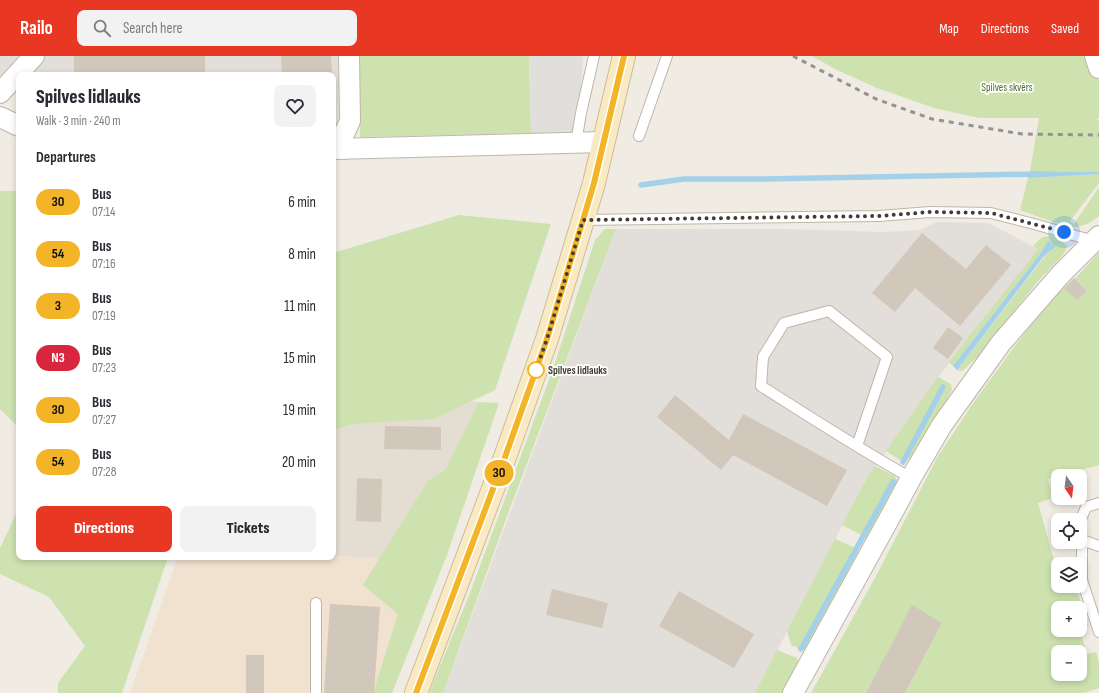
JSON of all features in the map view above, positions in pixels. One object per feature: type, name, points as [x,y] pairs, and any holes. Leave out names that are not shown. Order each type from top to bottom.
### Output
[{"type":"main road","points":[[416,693],[505,457],[544,347],[583,220],[624,56]]},
{"type":"street","points":[[19,72],[34,56]]},
{"type":"street","points":[[349,56],[350,121],[338,149],[603,142]]},
{"type":"street","points":[[1095,56],[1099,68]]},
{"type":"street","points":[[0,93],[16,76]]},
{"type":"street","points":[[0,117],[16,125]]},
{"type":"street","points":[[793,693],[942,424],[1002,343],[1060,274],[1097,238]]},
{"type":"lane","points":[[576,143],[586,86],[594,56]]},
{"type":"lane","points":[[639,136],[667,56]]},
{"type":"lane","points":[[583,220],[879,216],[930,212],[991,213],[1097,238]]},
{"type":"lane","points":[[857,446],[887,357],[829,312],[784,323],[763,357],[761,386],[879,460],[911,478]]},
{"type":"lane","points":[[1084,513],[1086,507],[1099,503]]},
{"type":"lane","points":[[1087,539],[1099,546]]},
{"type":"lane","points":[[1081,549],[1082,580],[1099,632]]},
{"type":"lane","points":[[316,603],[316,693]]},
{"type":"shaded area","points":[[0,56],[27,56],[0,78]]},
{"type":"shaded area","points":[[45,56],[338,56],[338,142],[336,142],[336,72],[33,72]]},
{"type":"shaded area","points":[[529,56],[583,56],[578,133],[531,133]]},
{"type":"shaded area","points":[[937,222],[988,223],[1038,249],[946,367],[866,480],[755,693],[443,693],[616,229],[787,229],[884,232],[920,230]]},
{"type":"shaded area","points":[[385,396],[479,402],[420,560],[336,556],[336,414]]},
{"type":"shaded area","points":[[336,556],[420,560],[374,693],[130,693],[177,560],[336,560]]},
{"type":"green space","points":[[359,56],[529,56],[531,133],[360,137]]},
{"type":"green space","name":"Spilves skvērs","points":[[812,56],[1099,56],[1099,118],[1096,119],[1099,121],[1099,172],[1030,171],[1039,118],[979,118],[934,108],[877,88],[835,69]]},
{"type":"green space","points":[[1099,174],[1099,183],[1070,221],[1074,224],[1099,187],[1099,216],[1088,223],[1076,227],[1067,227],[1020,210],[1028,178]]},
{"type":"green space","points":[[0,191],[16,191],[16,425],[0,409]]},
{"type":"green space","points":[[459,215],[551,224],[495,390],[434,419],[352,424],[336,429],[336,252]]},
{"type":"green space","points":[[605,229],[616,229],[509,511],[443,693],[429,693],[470,593],[553,369],[595,240]]},
{"type":"green space","points":[[1052,236],[1061,240],[1067,247],[1064,254],[1038,281],[982,353],[962,371],[957,370],[1045,256],[1055,246],[1048,242],[953,366],[949,362],[1038,249],[1033,246],[1042,237]]},
{"type":"green space","points":[[1099,252],[1099,465],[1084,469],[1051,469],[1051,478],[1048,479],[1051,490],[1051,499],[1038,503],[1053,557],[1051,557],[1051,593],[1078,593],[1080,601],[1051,601],[1051,637],[1082,637],[1084,645],[1051,645],[1051,681],[1087,681],[1087,654],[1096,652],[1099,661],[1099,688],[1084,693],[905,693],[942,623],[912,606],[866,693],[811,693],[876,576],[937,458],[974,402],[1062,285],[1077,300],[1087,291],[1075,279]]},
{"type":"green space","points":[[938,377],[951,384],[952,390],[914,456],[903,462],[886,451]]},
{"type":"green space","points":[[479,402],[499,403],[447,555],[392,693],[373,693],[398,614],[363,585],[428,481],[446,469]]},
{"type":"green space","points":[[875,466],[895,476],[899,483],[867,538],[842,525]]},
{"type":"green space","points":[[16,514],[16,560],[167,560],[122,693],[58,693],[58,683],[85,646],[49,597],[0,574],[0,548]]},
{"type":"green space","points":[[835,539],[856,548],[860,556],[808,650],[801,649],[791,645],[787,631]]},
{"type":"green space","points":[[777,650],[797,658],[799,664],[782,693],[755,693]]},
{"type":"water","points":[[1030,171],[1099,172],[1099,174],[1028,178]]},
{"type":"water","points":[[1048,241],[1056,246],[1044,256],[957,370],[953,366],[1040,254]]},
{"type":"building","points":[[74,56],[205,56],[205,72],[74,72]]},
{"type":"building","points":[[281,56],[331,56],[332,72],[282,72]]},
{"type":"building","points":[[922,233],[966,269],[986,245],[1011,265],[960,326],[915,288],[895,312],[872,293]]},
{"type":"building","points":[[1074,278],[1087,291],[1077,300],[1064,288]]},
{"type":"building","points":[[948,327],[963,338],[948,359],[933,348]]},
{"type":"building","points":[[675,395],[729,440],[743,414],[847,470],[827,506],[733,455],[721,470],[657,417]]},
{"type":"building","points":[[385,426],[441,427],[441,450],[384,449]]},
{"type":"building","points":[[357,478],[382,479],[381,522],[356,521]]},
{"type":"building","points":[[552,589],[608,603],[602,628],[546,615]]},
{"type":"building","points":[[679,591],[754,634],[734,668],[659,626]]},
{"type":"building","points":[[330,604],[380,607],[374,693],[324,693]]},
{"type":"building","points":[[912,605],[942,623],[905,693],[866,693]]},
{"type":"building","points":[[246,655],[264,655],[264,693],[246,693]]},
{"type":"waterway","points":[[641,185],[684,179],[1037,174]]},
{"type":"waterway","points":[[903,462],[943,387]]},
{"type":"waterway","points":[[801,649],[893,482]]},
{"type":"railway","points":[[793,56],[876,99],[932,119],[1022,134],[1099,135]]},
{"type":"bus line","name":"30","points":[[416,693],[505,457],[547,339],[594,183],[624,56]]},
{"type":"place","name":"Spilves lidlauks","points":[[536,370]]},
{"type":"route","points":[[536,370],[547,339],[583,220],[879,216],[930,212],[991,213],[1064,232]]}]
